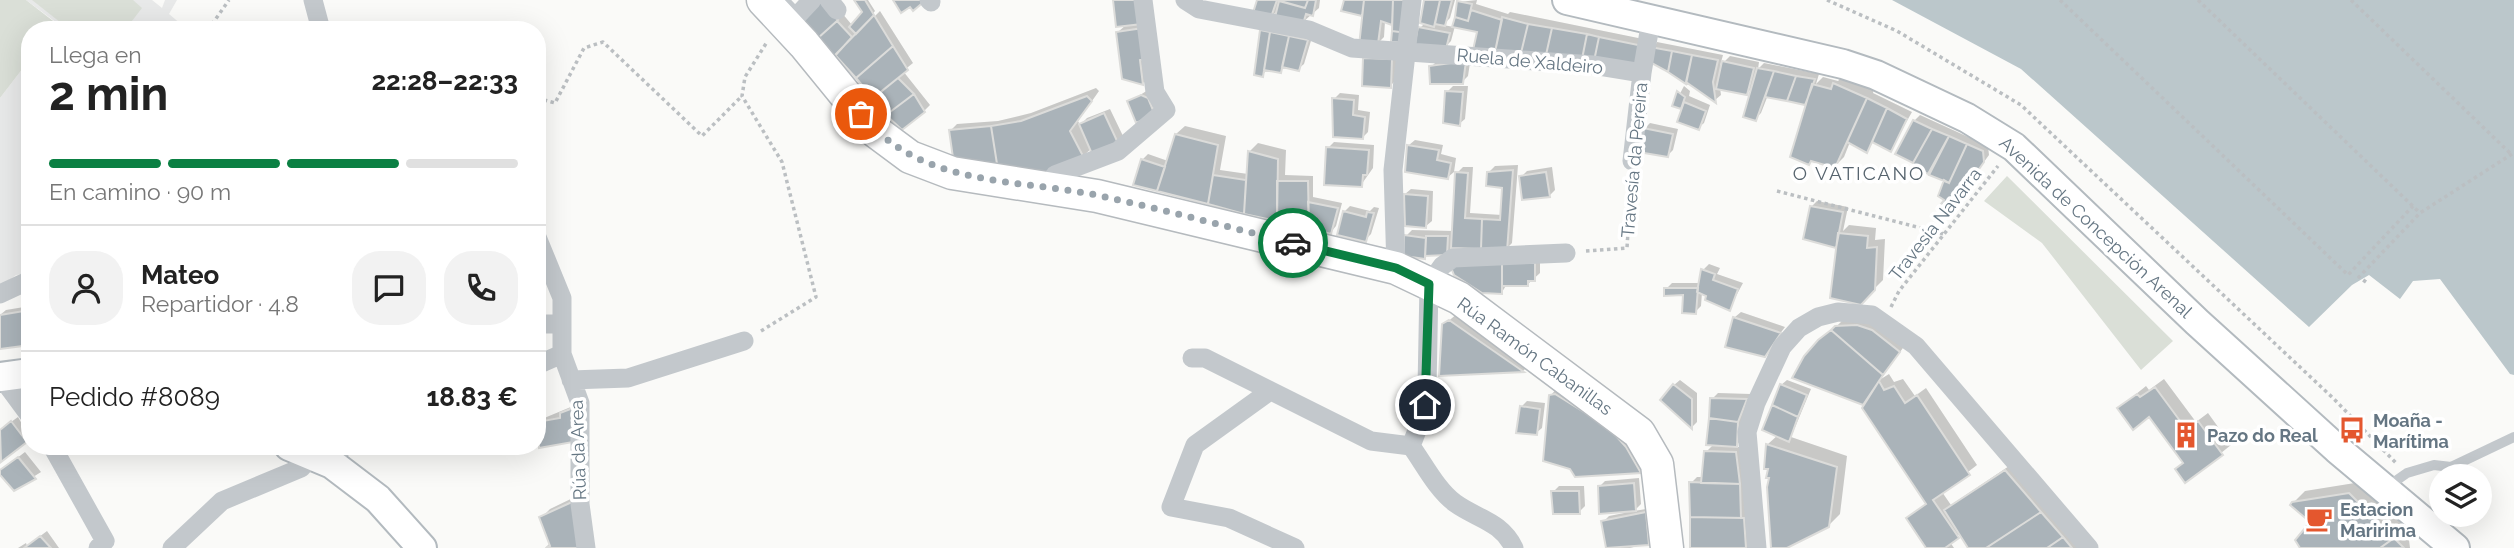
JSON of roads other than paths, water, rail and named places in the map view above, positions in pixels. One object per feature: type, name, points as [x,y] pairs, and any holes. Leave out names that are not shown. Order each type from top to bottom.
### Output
[{"type":"main road","name":"Rúa Ramón Cabanillas","points":[[768,6],[875,131],[909,157],[952,173],[1097,195],[1396,268],[1459,298],[1639,433],[1657,464],[1667,548]]},
{"type":"street","points":[[313,0],[319,21]]},
{"type":"street","points":[[768,6],[782,4],[796,18],[812,0]]},
{"type":"street","points":[[1050,187],[1055,175],[1118,151],[1166,110],[1155,92],[1143,0]]},
{"type":"street","name":"Ruela de Xaldeiro","points":[[1185,0],[1199,9],[1310,30],[1352,48],[1593,65],[1642,73]]},
{"type":"street","points":[[1396,268],[1393,170],[1412,0]]},
{"type":"street","name":"Avenida de Concepción Arenal","points":[[1567,0],[1843,64],[1877,75],[1967,118],[2014,147],[2197,322],[2383,490],[2445,536]]},
{"type":"street","points":[[1642,73],[1651,20]]},
{"type":"street","name":"Travesía da Pereira","points":[[1632,161],[1642,73]]},
{"type":"street","points":[[1411,446],[1421,420],[1427,388],[1429,284],[1442,266],[1453,258],[1566,253]]},
{"type":"street","name":"Rúa da Area","points":[[546,259],[562,298],[562,354],[580,402],[580,503],[586,548]]},
{"type":"street","points":[[0,294],[21,284]]},
{"type":"street","points":[[1757,548],[1747,432],[1776,358],[1799,328],[1818,317],[1839,312],[1863,313],[1882,320],[1916,346],[2089,548]]},
{"type":"street","points":[[546,324],[562,324]]},
{"type":"street","points":[[571,380],[628,378],[744,341]]},
{"type":"street","points":[[546,361],[562,354]]},
{"type":"street","points":[[1192,358],[1205,358],[1371,441],[1411,446],[1455,503],[1502,529],[1514,548]]},
{"type":"street","points":[[21,374],[1,377],[21,404]]},
{"type":"street","points":[[1270,391],[1195,445],[1171,507],[1229,518],[1295,548]]},
{"type":"street","points":[[57,455],[105,541],[98,548]]},
{"type":"street","points":[[172,548],[222,501],[301,468],[317,455]]},
{"type":"street","points":[[323,455],[378,499],[422,548]]},
{"type":"lane","points":[[2466,464],[2514,437]]},
{"type":"lane","points":[[2383,490],[2407,473],[2429,466]]},
{"type":"place","name":"Moaña - Marítima","points":[[2352,430]]},
{"type":"place","name":"Pazo do Real","points":[[2186,435]]},
{"type":"place","name":"Estacion Maririma","points":[[2319,519]]},
{"type":"district","name":"O VATICANO","points":[[1859,173]]}]
